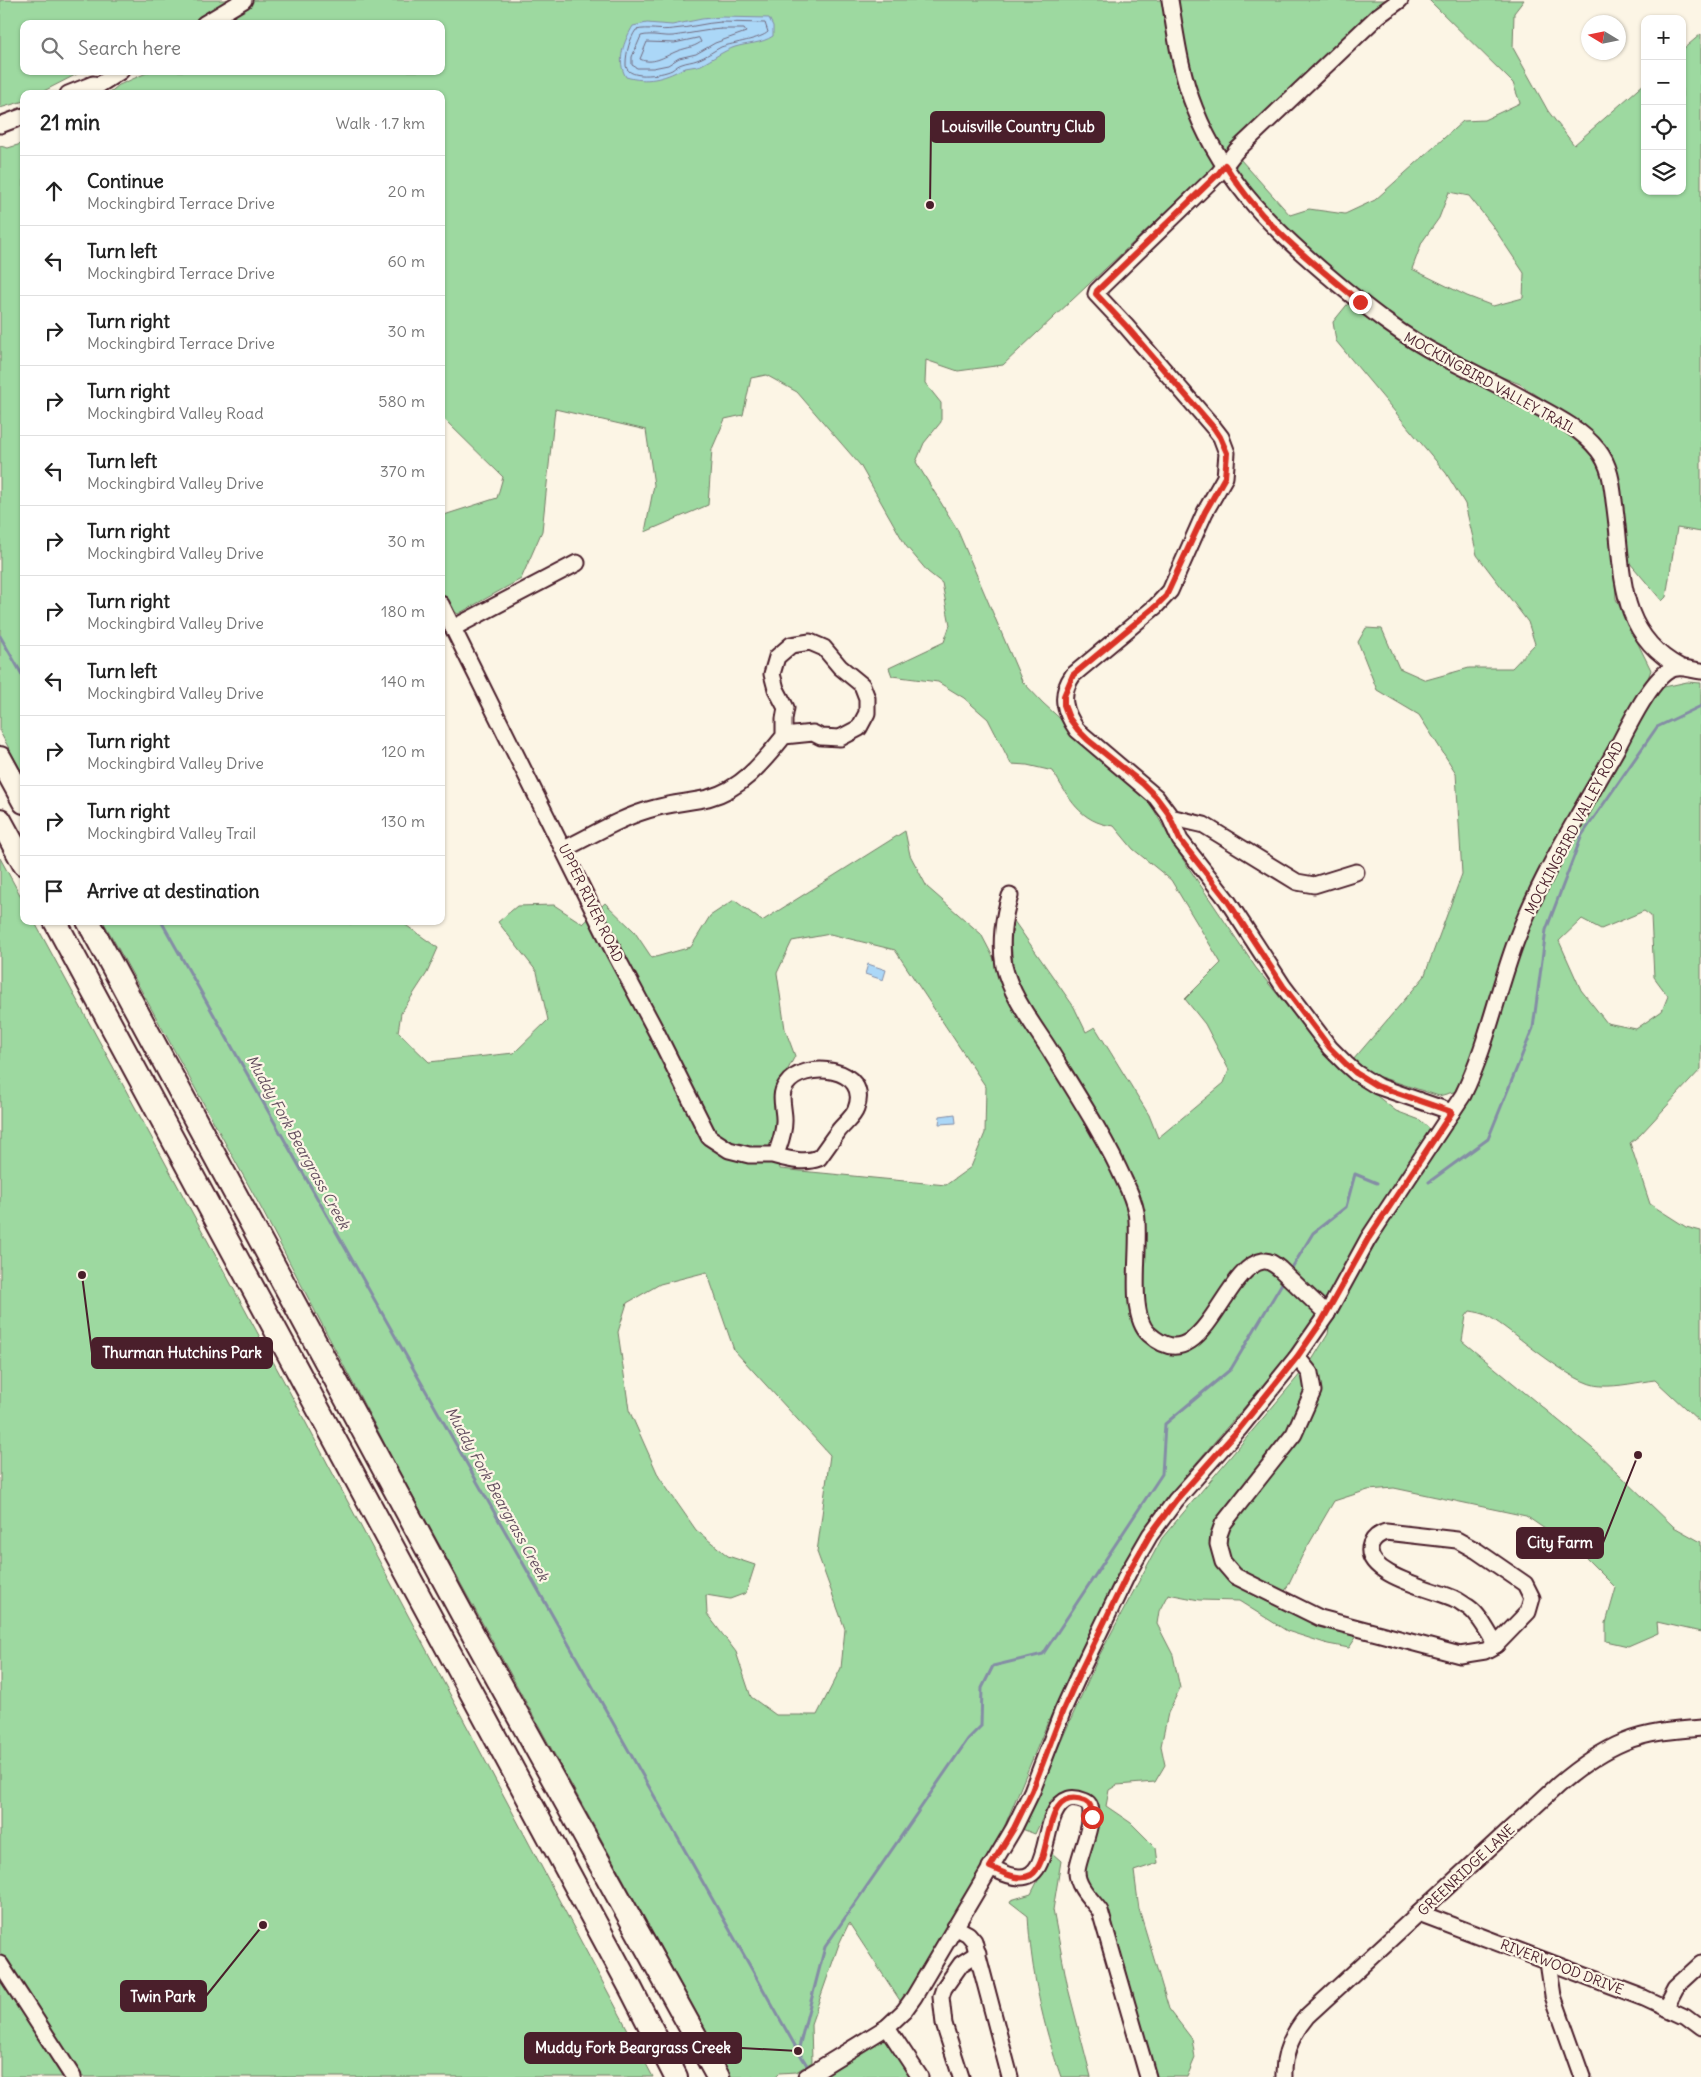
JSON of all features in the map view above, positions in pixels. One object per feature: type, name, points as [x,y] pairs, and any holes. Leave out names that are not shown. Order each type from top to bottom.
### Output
[{"type":"highway","points":[[0,758],[20,795]]},
{"type":"highway","points":[[0,820],[20,857]]},
{"type":"highway","points":[[57,925],[630,1987],[676,2077]]},
{"type":"highway","points":[[90,925],[476,1638],[717,2076]]},
{"type":"street","points":[[211,20],[244,0]]},
{"type":"street","name":"MOCKINGBIRD VALLEY TRAIL","points":[[1170,0],[1184,78],[1195,109],[1206,134],[1253,206],[1277,231],[1367,307],[1409,338],[1562,420],[1592,442],[1604,459],[1610,474],[1627,601],[1643,636],[1664,658],[1680,666]]},
{"type":"street","points":[[1400,0],[1378,16],[1236,151],[1218,174],[1097,291],[1096,294],[1214,428],[1223,441],[1227,453],[1225,477],[1205,512],[1170,591],[1156,606],[1073,675],[1064,696],[1064,705],[1069,718],[1078,730],[1156,797],[1170,817],[1180,840],[1227,900],[1283,986],[1330,1048],[1356,1073],[1377,1086],[1452,1112]]},
{"type":"street","points":[[78,90],[93,84],[102,90],[117,75]]},
{"type":"street","points":[[0,125],[20,118]]},
{"type":"street","points":[[453,628],[577,563]]},
{"type":"street","name":"UPPER RIVER ROAD","points":[[445,612],[709,1136],[729,1150],[749,1155],[776,1156],[811,1161],[819,1158],[856,1110],[858,1095],[853,1083],[847,1076],[836,1071],[824,1070],[799,1074],[790,1079],[784,1087],[782,1097],[784,1121],[776,1156]]},
{"type":"street","points":[[564,849],[640,813],[710,797],[724,792],[746,778],[784,736],[786,708],[776,689],[772,674],[777,657],[791,645],[810,642],[824,648],[840,667],[862,685],[867,698],[867,713],[858,728],[840,738],[830,738],[814,733],[784,736]]},
{"type":"street","points":[[1680,666],[1701,671]]},
{"type":"street","name":"MOCKINGBIRD VALLEY ROAD","points":[[806,2077],[887,2027],[904,2011],[1014,1828],[1032,1791],[1063,1710],[1082,1668],[1128,1573],[1150,1535],[1176,1500],[1239,1429],[1297,1357],[1326,1314],[1368,1239],[1452,1112],[1474,1071],[1516,940],[1545,878],[1640,708],[1663,676],[1669,670],[1680,666]]},
{"type":"street","points":[[1170,817],[1204,825],[1297,882],[1314,885],[1356,872]]},
{"type":"street","points":[[1010,896],[1003,935],[1002,954],[1004,968],[1014,992],[1092,1121],[1124,1180],[1136,1212],[1138,1261],[1136,1302],[1143,1326],[1148,1334],[1170,1345],[1187,1342],[1197,1337],[1246,1271],[1264,1261],[1272,1263],[1286,1274],[1326,1314]]},
{"type":"street","points":[[1297,1357],[1310,1373],[1313,1391],[1294,1434],[1223,1524],[1218,1544],[1228,1570],[1236,1576],[1320,1618],[1460,1655],[1478,1652],[1496,1645],[1528,1612],[1532,1598],[1525,1584],[1477,1551],[1457,1540],[1386,1532],[1376,1536],[1372,1541],[1370,1553],[1373,1559],[1388,1574],[1455,1599],[1471,1609],[1496,1645]]},
{"type":"street","name":"GREENRIDGE LANE","points":[[1284,2077],[1286,2052],[1300,2025],[1419,1913],[1578,1769],[1625,1741],[1670,1731],[1701,1728]]},
{"type":"street","points":[[990,1867],[1011,1876],[1021,1877],[1030,1875],[1038,1868],[1056,1809],[1068,1799],[1076,1798],[1087,1802],[1091,1807],[1092,1817],[1077,1873],[1083,1890],[1100,1910],[1148,2077]]},
{"type":"street","name":"RIVERWOOD DRIVE","points":[[1419,1913],[1665,2008],[1685,2017],[1701,2029]]},
{"type":"street","points":[[955,1927],[968,1934],[974,1941],[1010,2077]]},
{"type":"street","points":[[961,2077],[944,2024],[941,1997],[944,1988],[961,1964],[978,1954]]},
{"type":"street","points":[[1548,1962],[1553,1996],[1582,2077]]},
{"type":"street","points":[[0,1964],[6,1984],[73,2077]]},
{"type":"street","points":[[1665,2008],[1676,1988],[1701,1964]]},
{"type":"street","points":[[887,2027],[920,2077]]},
{"type":"green space","points":[[0,0],[1385,0],[1205,175],[1003,365],[958,371],[926,360],[925,383],[941,403],[941,422],[924,443],[916,462],[957,529],[1022,681],[1043,703],[1148,799],[1174,846],[1256,968],[1329,1058],[1396,1111],[1420,1120],[1431,1130],[1292,1352],[1197,1462],[1131,1550],[1047,1724],[1003,1830],[901,2002],[849,1923],[839,1944],[811,2024],[812,2062],[796,2072],[779,2073],[775,2077],[732,2077],[401,1475],[260,1206],[105,925],[406,925],[438,948],[427,973],[401,1013],[398,1032],[429,1062],[514,1053],[548,1020],[537,972],[498,922],[517,906],[554,905],[583,924],[605,903],[634,931],[652,958],[691,947],[710,916],[734,900],[762,921],[905,831],[910,855],[927,887],[981,934],[1002,974],[1013,964],[1011,941],[1014,921],[1074,1007],[1086,1032],[1095,1027],[1149,1115],[1158,1138],[1224,1083],[1229,1070],[1205,1024],[1185,999],[1221,963],[1171,880],[1133,849],[1114,826],[1092,820],[1076,807],[1053,771],[1027,765],[1011,764],[988,719],[964,698],[938,682],[892,676],[889,668],[944,642],[950,625],[942,583],[928,572],[906,546],[860,465],[797,392],[766,375],[751,378],[743,415],[725,419],[712,449],[708,505],[645,532],[654,485],[646,430],[555,409],[542,531],[521,579],[458,614],[447,607],[445,603],[445,515],[497,498],[503,477],[445,420],[445,90],[113,90],[119,85],[142,75],[445,75],[445,20],[20,20],[20,75],[75,75],[46,90],[20,90],[20,102],[0,108]],"holes":[[[830,934],[895,950],[986,1087],[985,1133],[971,1167],[946,1185],[780,1169],[774,1134],[779,1086],[795,1056],[785,1029],[777,973],[792,941]],[[707,1272],[734,1350],[830,1455],[817,1552],[845,1629],[841,1668],[817,1715],[776,1715],[751,1697],[736,1652],[707,1614],[706,1595],[730,1599],[746,1593],[755,1565],[728,1556],[696,1530],[659,1477],[629,1410],[618,1332],[627,1303],[660,1284]]]},
{"type":"green space","points":[[1429,0],[1524,0],[1514,13],[1513,48],[1548,111],[1574,145],[1641,86],[1641,195],[1686,195],[1686,47],[1701,34],[1701,532],[1677,528],[1666,597],[1662,601],[1629,562],[1624,516],[1610,453],[1568,416],[1520,384],[1461,361],[1403,327],[1347,285],[1270,218],[1233,166],[1240,159],[1290,215],[1309,209],[1345,214],[1375,200],[1463,121],[1484,120],[1520,103],[1513,83]],"holes":[[[1449,192],[1469,196],[1492,225],[1524,273],[1523,298],[1493,306],[1467,296],[1412,269],[1422,242],[1439,218]]]},
{"type":"green space","points":[[20,144],[20,769],[0,732],[0,146],[8,148]]},
{"type":"green space","points":[[1350,301],[1551,419],[1587,448],[1602,474],[1612,508],[1616,599],[1651,670],[1645,687],[1526,899],[1494,980],[1467,1075],[1457,1091],[1439,1096],[1377,1076],[1353,1060],[1424,977],[1462,874],[1456,773],[1419,715],[1377,690],[1358,642],[1366,628],[1382,629],[1399,668],[1426,680],[1469,668],[1512,668],[1535,644],[1528,622],[1477,555],[1465,504],[1446,473],[1336,341],[1333,322]]},
{"type":"green space","points":[[1687,682],[1701,683],[1701,1069],[1640,1135],[1630,1143],[1650,1204],[1686,1227],[1701,1231],[1701,1423],[1655,1380],[1615,1386],[1589,1384],[1560,1368],[1484,1314],[1470,1311],[1466,1316],[1462,1341],[1592,1448],[1674,1527],[1701,1542],[1701,1632],[1657,1622],[1658,1633],[1628,1646],[1606,1641],[1606,1623],[1616,1588],[1584,1556],[1526,1516],[1394,1488],[1368,1490],[1334,1501],[1302,1556],[1280,1602],[1351,1629],[1357,1636],[1349,1648],[1328,1644],[1287,1631],[1239,1601],[1199,1600],[1168,1594],[1159,1611],[1157,1624],[1173,1655],[1180,1688],[1168,1713],[1161,1746],[1165,1765],[1155,1782],[1117,1785],[1109,1790],[1106,1806],[1131,1823],[1156,1848],[1158,1863],[1134,1871],[1139,1909],[1169,2009],[1192,2039],[1195,2058],[1187,2077],[1154,2077],[1124,1962],[1104,1904],[1085,1885],[1082,1871],[1097,1817],[1092,1796],[1061,1793],[1051,1800],[1035,1834],[1022,1829],[1099,1656],[1162,1538],[1312,1360],[1328,1334],[1330,1321],[1402,1200],[1442,1141],[1478,1076],[1499,1006],[1535,913],[1562,859],[1649,701],[1664,687]],"holes":[[[1644,911],[1651,916],[1654,977],[1668,996],[1662,1011],[1636,1029],[1607,1023],[1581,990],[1559,941],[1582,919],[1601,929]]]},
{"type":"green space","points":[[0,858],[20,895],[20,925],[36,925],[288,1389],[653,2077],[0,2077]]},
{"type":"green space","points":[[1052,1853],[1061,1861],[1053,1910],[1068,1988],[1091,2077],[1061,2077],[1039,1998],[1028,1916],[1010,1902],[1011,1900],[1031,1894]]},
{"type":"green space","points":[[882,2039],[890,2041],[916,2077],[817,2077]]},
{"type":"water","points":[[721,17],[769,18],[773,26],[773,36],[759,42],[735,47],[701,65],[684,68],[661,78],[641,80],[626,77],[621,58],[624,45],[633,26],[647,23],[672,25]]},
{"type":"water","points":[[868,964],[886,970],[883,980],[865,974]]},
{"type":"water","points":[[955,1114],[956,1123],[939,1124],[940,1116]]},
{"type":"waterway","name":"Muddy Fork Beargrass Creek","points":[[0,636],[20,671]]},
{"type":"waterway","points":[[1429,1182],[1488,1139],[1533,1028],[1546,930],[1582,835],[1657,727],[1701,706]]},
{"type":"waterway","name":"Muddy Fork Beargrass Creek","points":[[163,925],[810,2070]]},
{"type":"waterway","points":[[1290,1271],[1313,1233],[1346,1207],[1355,1174],[1377,1183]]},
{"type":"waterway","points":[[798,2051],[825,1947],[968,1739],[981,1726],[982,1688],[993,1666],[1043,1654],[1162,1474],[1165,1424],[1231,1369],[1284,1280]]},
{"type":"place","name":"Louisville Country Club","points":[[930,205]]},
{"type":"place","name":"Thurman Hutchins Park","points":[[82,1275]]},
{"type":"place","name":"City Farm","points":[[1638,1455]]},
{"type":"place","name":"Twin Park","points":[[263,1925]]},
{"type":"place","name":"Muddy Fork Beargrass Creek","points":[[798,2051]]},
{"type":"route","points":[[1092,1817],[1091,1807],[1087,1802],[1076,1798],[1068,1799],[1056,1809],[1038,1868],[1030,1875],[1021,1877],[1011,1876],[990,1867],[1014,1828],[1032,1791],[1063,1710],[1082,1668],[1128,1573],[1150,1535],[1176,1500],[1239,1429],[1297,1357],[1343,1287],[1368,1239],[1452,1112],[1400,1096],[1377,1086],[1356,1073],[1330,1048],[1283,986],[1227,900],[1180,840],[1168,813],[1156,797],[1143,784],[1088,740],[1069,718],[1064,705],[1064,696],[1073,675],[1156,606],[1170,591],[1205,512],[1225,477],[1228,465],[1225,446],[1214,428],[1096,294],[1225,165],[1253,206],[1277,231],[1360,302]]}]
